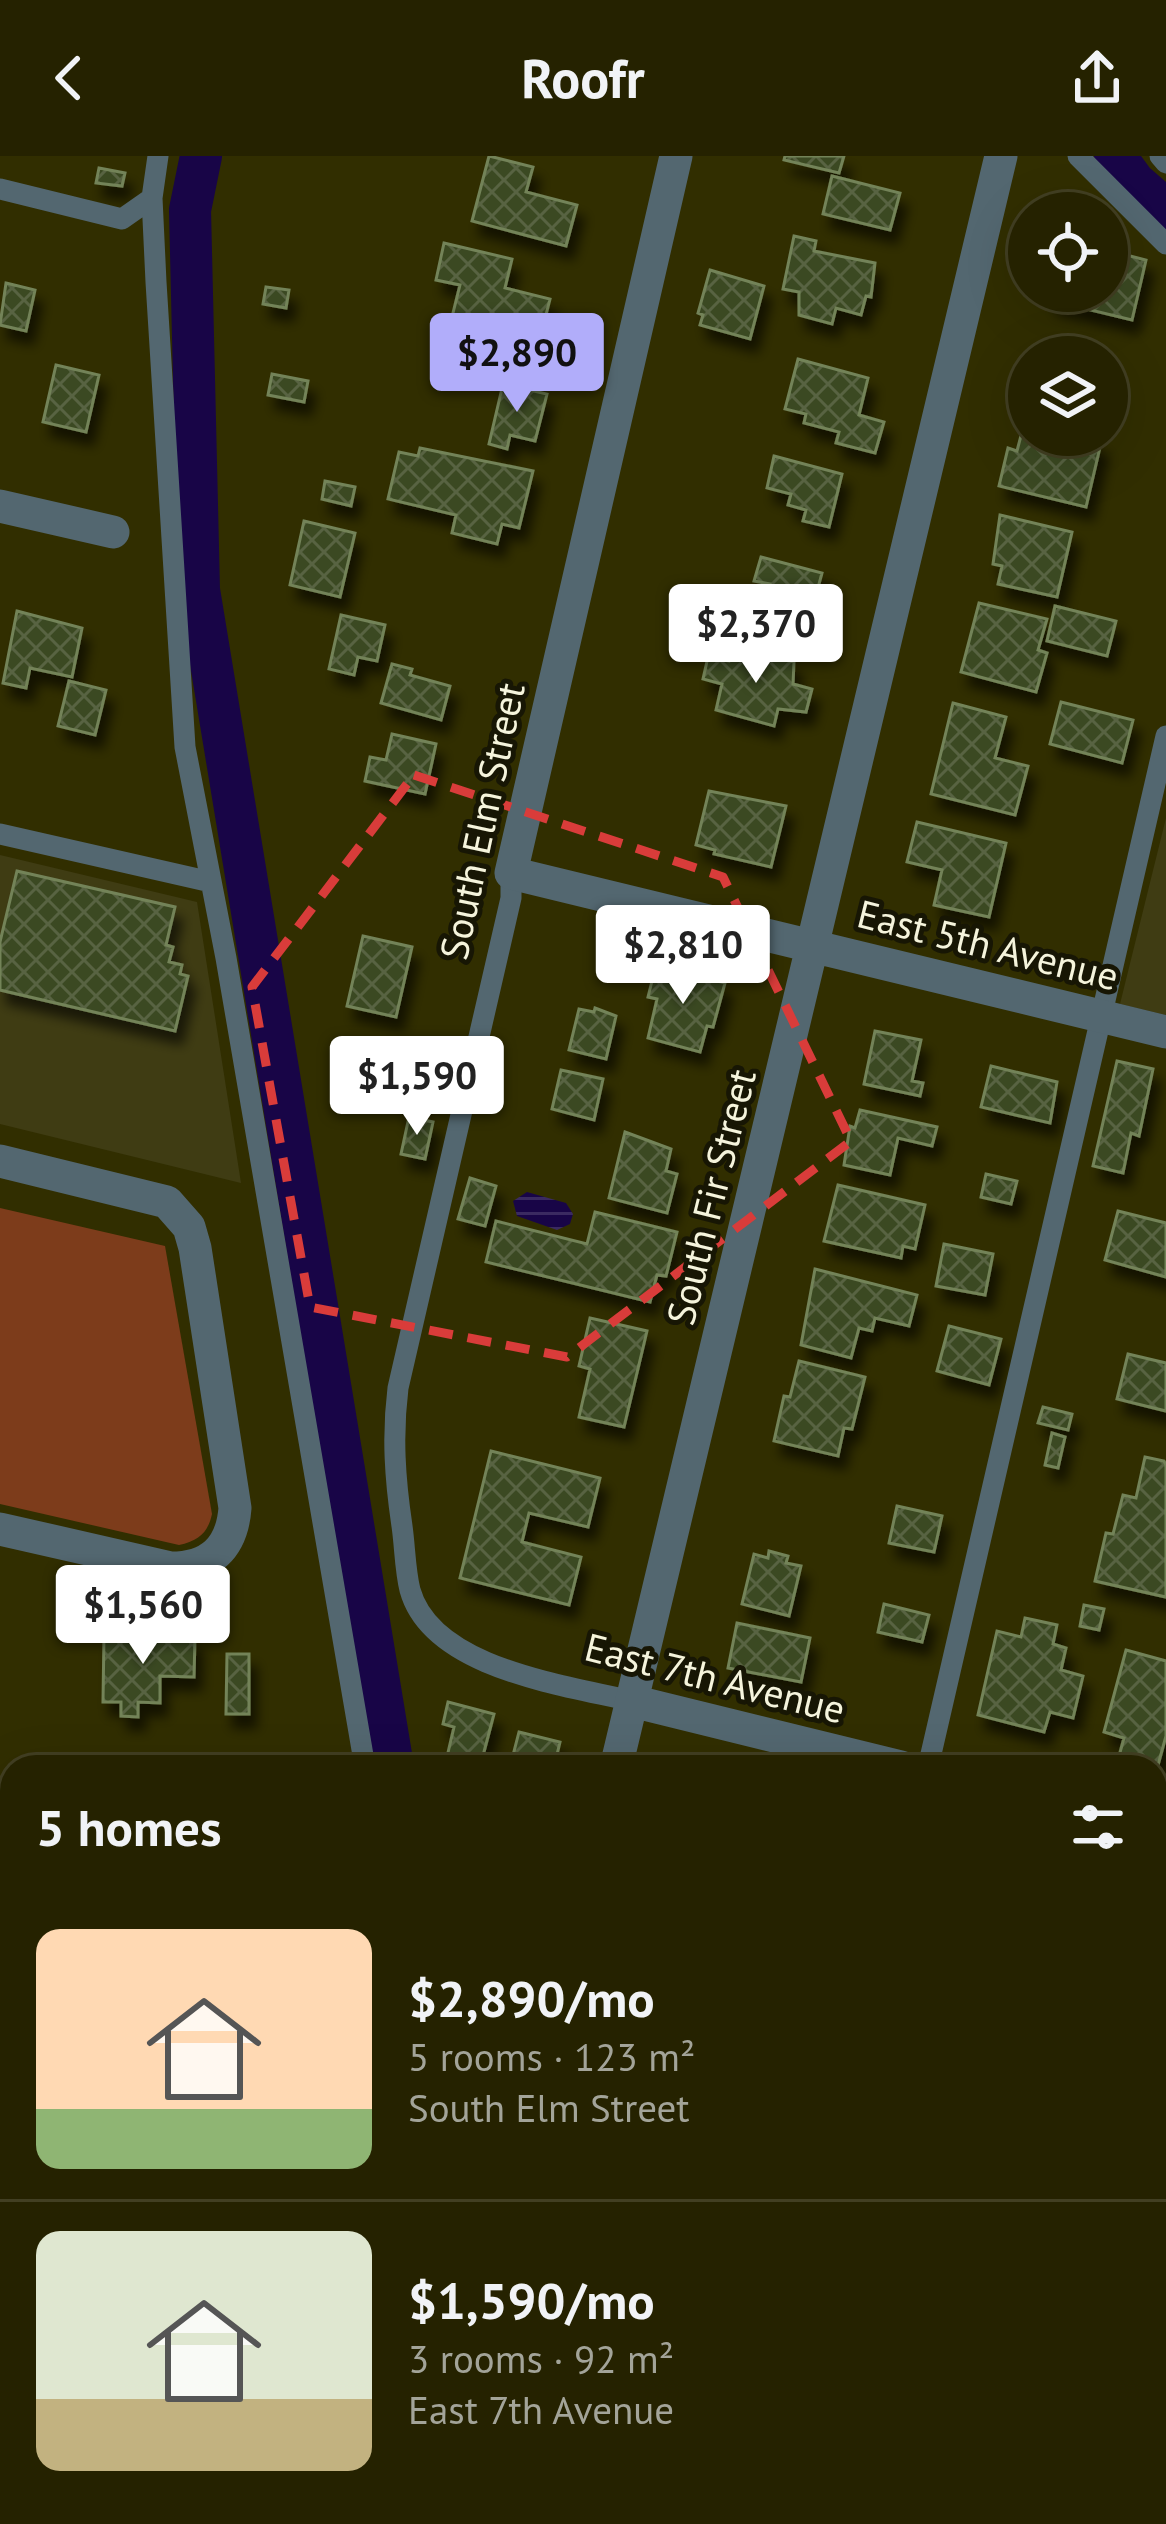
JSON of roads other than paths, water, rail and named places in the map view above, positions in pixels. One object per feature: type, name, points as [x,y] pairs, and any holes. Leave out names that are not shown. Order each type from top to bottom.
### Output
[{"type":"street","name":"South Elm Street","points":[[511,872],[676,156]]},
{"type":"street","name":"South Fir Street","points":[[619,1755],[1001,156]]},
{"type":"street","points":[[0,506],[112,532]]},
{"type":"street","name":"East 5th Avenue","points":[[511,872],[1166,1032]]},
{"type":"street","points":[[0,1160],[152,1196],[179,1212],[195,1248],[235,1508],[234,1527],[224,1547],[211,1561],[192,1568],[171,1568],[0,1529]]},
{"type":"street","name":"East 7th Avenue","points":[[632,1701],[852,1755]]},
{"type":"lane","points":[[158,156],[152,198],[184,747],[363,1755]]},
{"type":"lane","points":[[1078,156],[1166,244]]},
{"type":"lane","points":[[1160,156],[1166,163]]},
{"type":"lane","points":[[0,189],[122,219],[152,198]]},
{"type":"lane","points":[[931,1755],[1166,736]]},
{"type":"lane","points":[[0,834],[211,882]]},
{"type":"lane","name":"South Elm Street","points":[[509,1671],[450,1643],[411,1594],[393,1458],[398,1388],[511,898],[511,872]]},
{"type":"lane","name":"East 7th Avenue","points":[[509,1671],[632,1701]]},
{"type":"waterway","points":[[201,156],[190,210],[199,590],[391,1755]]},
{"type":"waterway","points":[[1115,156],[1134,182],[1166,210]]}]
